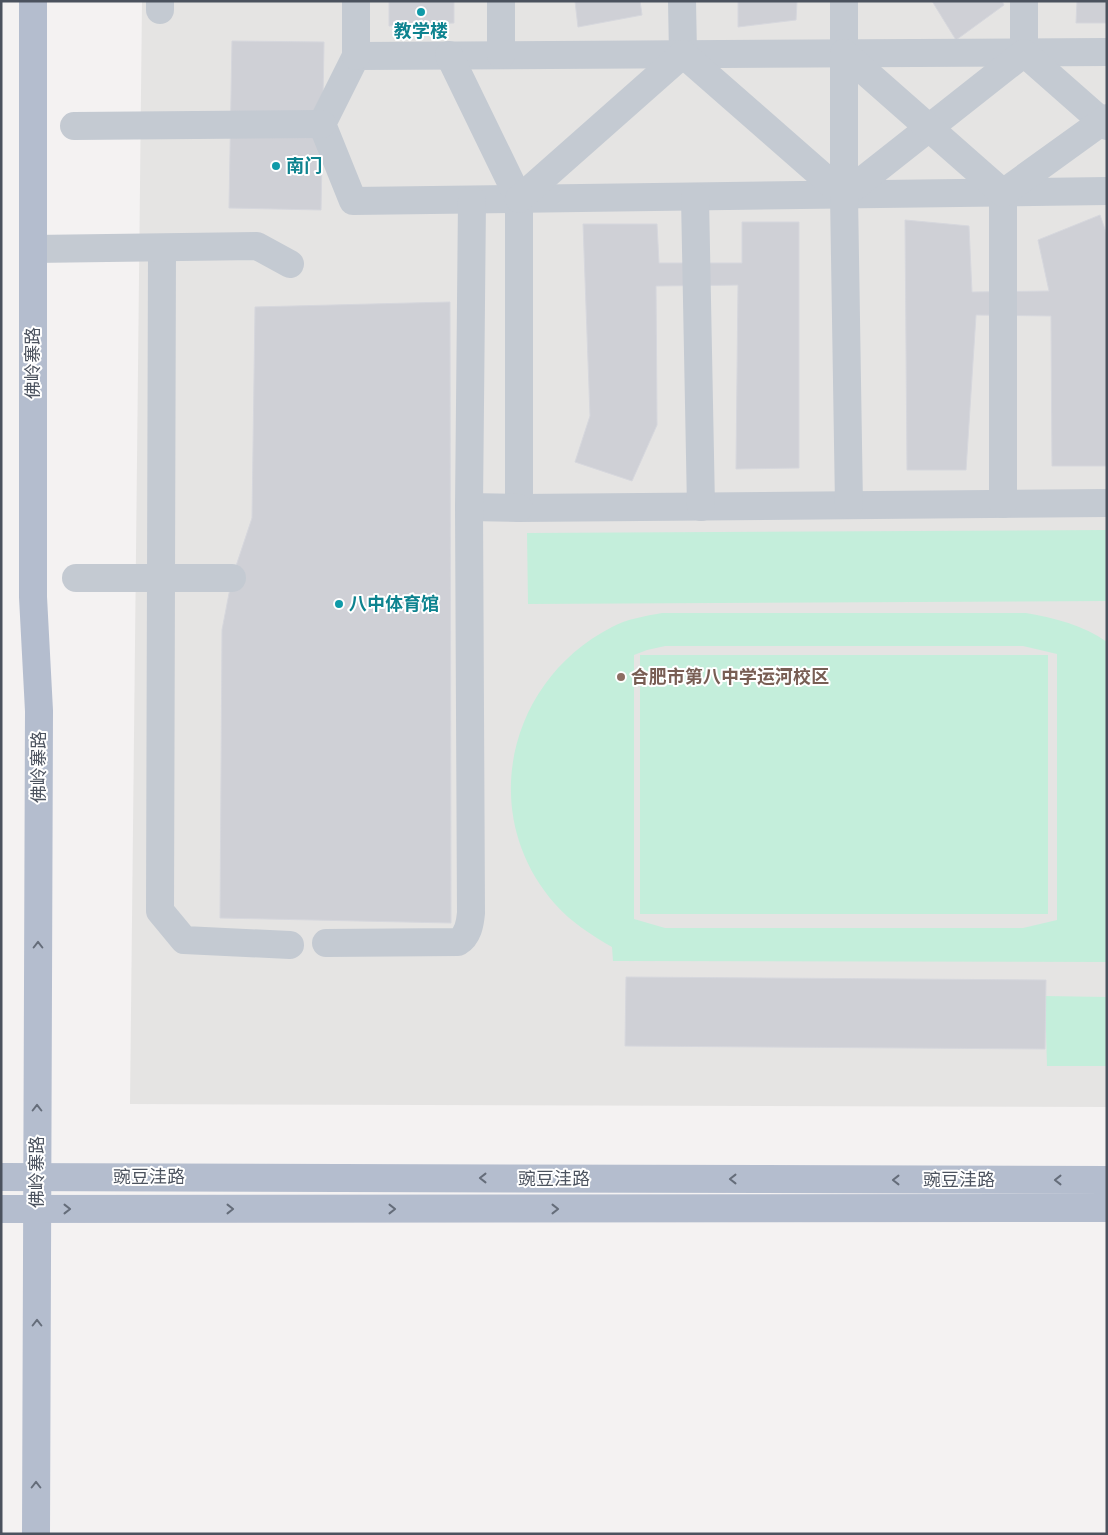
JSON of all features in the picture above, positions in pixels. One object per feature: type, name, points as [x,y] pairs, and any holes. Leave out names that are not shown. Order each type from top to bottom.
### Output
[{"type":"main road","name":"佛岭寨路","points":[[33,1],[33,597],[39,711],[36,1534]]},
{"type":"main road","name":"豌豆洼路","points":[[1,1177],[1107,1180]]},
{"type":"main road","name":"豌豆洼路","points":[[1,1209],[1107,1208]]},
{"type":"street","points":[[356,1],[356,56],[322,124],[353,201],[1107,191]]},
{"type":"street","points":[[500,55],[501,1]]},
{"type":"street","points":[[682,1],[683,54],[844,195]]},
{"type":"street","points":[[844,1],[844,195],[849,505]]},
{"type":"street","points":[[1003,193],[1105,122],[1024,53],[1024,1]]},
{"type":"street","points":[[356,56],[1107,52]]},
{"type":"street","points":[[844,195],[1024,53]]},
{"type":"street","points":[[519,199],[683,54]]},
{"type":"street","points":[[844,54],[1003,193],[1003,504]]},
{"type":"street","points":[[449,55],[519,199],[519,508]]},
{"type":"street","points":[[74,126],[322,124]]},
{"type":"street","points":[[695,197],[702,507]]},
{"type":"street","points":[[326,943],[458,942],[463,938],[468,929],[470,912],[469,507],[472,200]]},
{"type":"street","points":[[33,250],[257,246],[290,264]]},
{"type":"street","points":[[162,248],[160,911],[184,940],[290,945]]},
{"type":"street","points":[[469,507],[1107,503]]},
{"type":"street","points":[[76,578],[232,578]]},
{"type":"shaded area","name":"合肥市第八中学运河校区","points":[[142,1],[1107,1],[1107,1107],[130,1104]]},
{"type":"green space","points":[[1107,530],[1107,601],[528,604],[527,533]]},
{"type":"green space","points":[[662,613],[1026,613],[1068,623],[1088,631],[1107,642],[1107,962],[613,961],[612,947],[596,938],[561,911],[531,868],[516,830],[511,791],[515,752],[527,714],[548,680],[576,650],[618,624]],"holes":[[[665,646],[1023,646],[1057,654],[1057,920],[1023,928],[665,928],[634,919],[634,655]]]},
{"type":"green space","points":[[640,655],[1048,655],[1048,914],[640,914]]},
{"type":"green space","points":[[1045,996],[1107,997],[1107,1066],[1047,1066]]},
{"type":"building","name":"教学楼","points":[[389,1],[454,1],[454,23],[389,26]]},
{"type":"building","points":[[575,1],[640,1],[642,15],[578,27]]},
{"type":"building","points":[[738,1],[797,1],[796,20],[738,27]]},
{"type":"building","points":[[932,1],[1002,1],[1004,5],[956,40]]},
{"type":"building","points":[[1077,1],[1107,1],[1107,23],[1076,23]]},
{"type":"building","name":"南门","points":[[232,41],[324,42],[321,210],[229,208]]},
{"type":"building","points":[[1100,215],[1107,235],[1107,466],[1052,466],[1051,316],[976,315],[966,470],[907,470],[905,220],[969,226],[972,292],[1049,291],[1038,240]]},
{"type":"building","points":[[742,222],[799,222],[799,468],[736,469],[738,285],[656,286],[657,425],[632,481],[575,462],[590,416],[583,224],[657,224],[659,263],[742,263]]},
{"type":"building","name":"八中体育馆","points":[[450,302],[451,923],[220,918],[222,630],[232,578],[252,518],[255,307]]},
{"type":"building","points":[[626,977],[1046,980],[1045,1049],[625,1046]]},
{"type":"place","name":"教学楼","points":[[421,12]]},
{"type":"place","name":"南门","points":[[276,166]]},
{"type":"place","name":"八中体育馆","points":[[339,604]]},
{"type":"place","name":"合肥市第八中学运河校区","points":[[621,677]]}]
